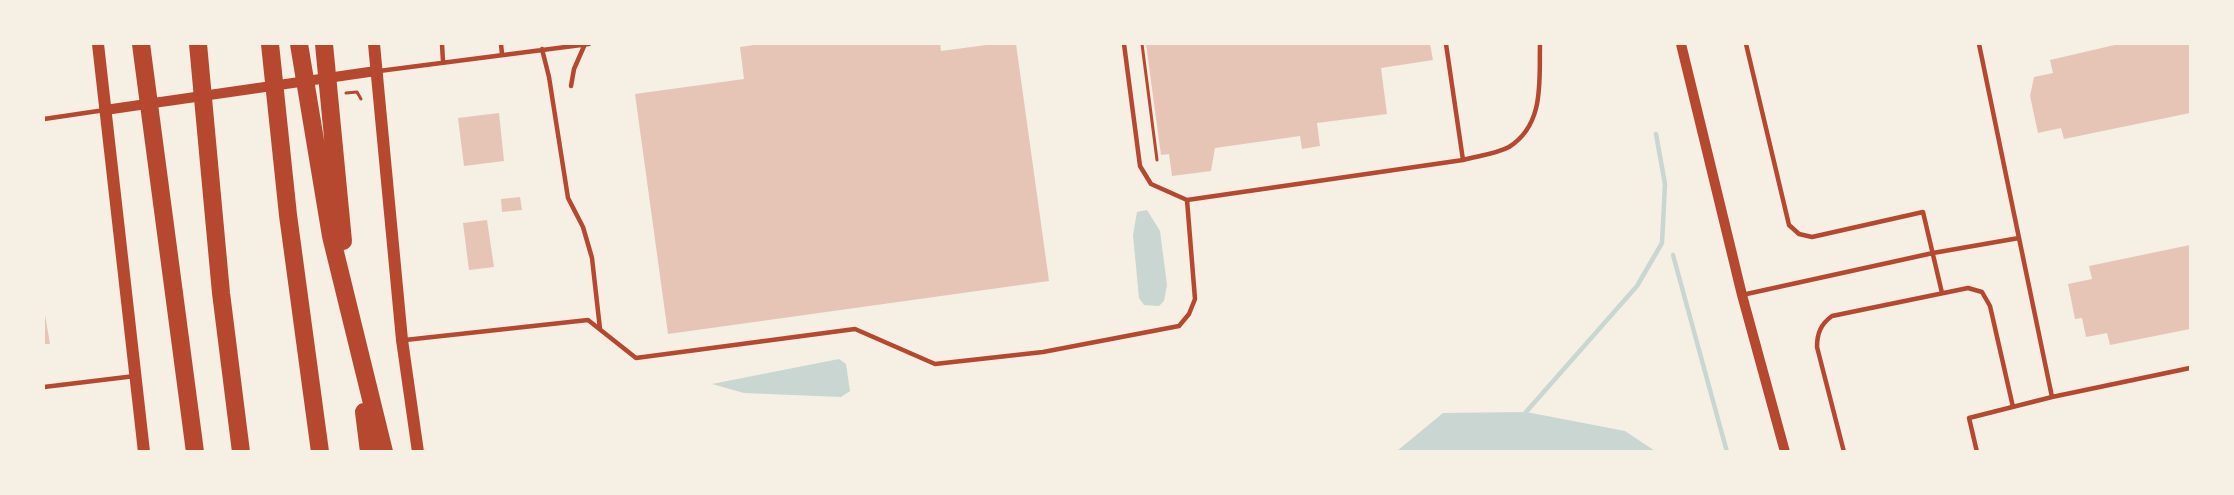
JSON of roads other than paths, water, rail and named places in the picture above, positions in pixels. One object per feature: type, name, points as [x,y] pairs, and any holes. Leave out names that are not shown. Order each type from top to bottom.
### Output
[{"type":"highway","points":[[141,44],[195,452]]},
{"type":"highway","points":[[148,44],[189,452]]},
{"type":"highway","points":[[198,44],[221,293],[241,452]]},
{"type":"highway","points":[[270,44],[288,215],[320,452]]},
{"type":"highway","points":[[299,44],[331,236],[384,452]]},
{"type":"highway","points":[[324,44],[348,288],[369,452]]},
{"type":"main road","points":[[98,44],[144,452]]},
{"type":"main road","points":[[374,44],[402,340],[418,452]]},
{"type":"street","points":[[1681,44],[1742,295],[1785,452]]},
{"type":"street","points":[[105,110],[376,71]]},
{"type":"lane","points":[[442,44],[443,62]]},
{"type":"lane","points":[[501,44],[502,54]]},
{"type":"lane","points":[[376,71],[587,44]]},
{"type":"lane","points":[[571,86],[574,69],[587,44]]},
{"type":"lane","points":[[1124,44],[1140,166],[1151,184],[1186,200],[1463,160],[1507,148],[1523,135],[1535,117],[1539,93],[1540,44]]},
{"type":"lane","points":[[1446,44],[1463,160]]},
{"type":"lane","points":[[1746,44],[1789,225],[1799,234],[1812,237],[1923,212],[1942,293]]},
{"type":"lane","points":[[1979,44],[2052,397]]},
{"type":"lane","points":[[542,49],[549,77],[568,198],[583,228],[592,258],[600,329]]},
{"type":"lane","points":[[44,119],[105,110]]},
{"type":"lane","points":[[402,340],[588,320],[636,358],[855,329],[935,364],[1043,352],[1179,326],[1189,314],[1195,299],[1186,200]]},
{"type":"lane","points":[[1742,295],[1933,253],[2019,238]]},
{"type":"lane","points":[[1844,452],[1817,346],[1817,337],[1824,322],[1832,316],[1968,288],[1982,292],[1987,298],[2013,407]]},
{"type":"lane","points":[[1977,452],[1969,418],[2052,397],[2190,368]]},
{"type":"lane","points":[[44,387],[135,376]]},
{"type":"waterway","points":[[1525,418],[1526,412],[1637,286],[1662,243],[1665,184],[1656,134]]},
{"type":"waterway","points":[[1673,255],[1727,452]]}]
